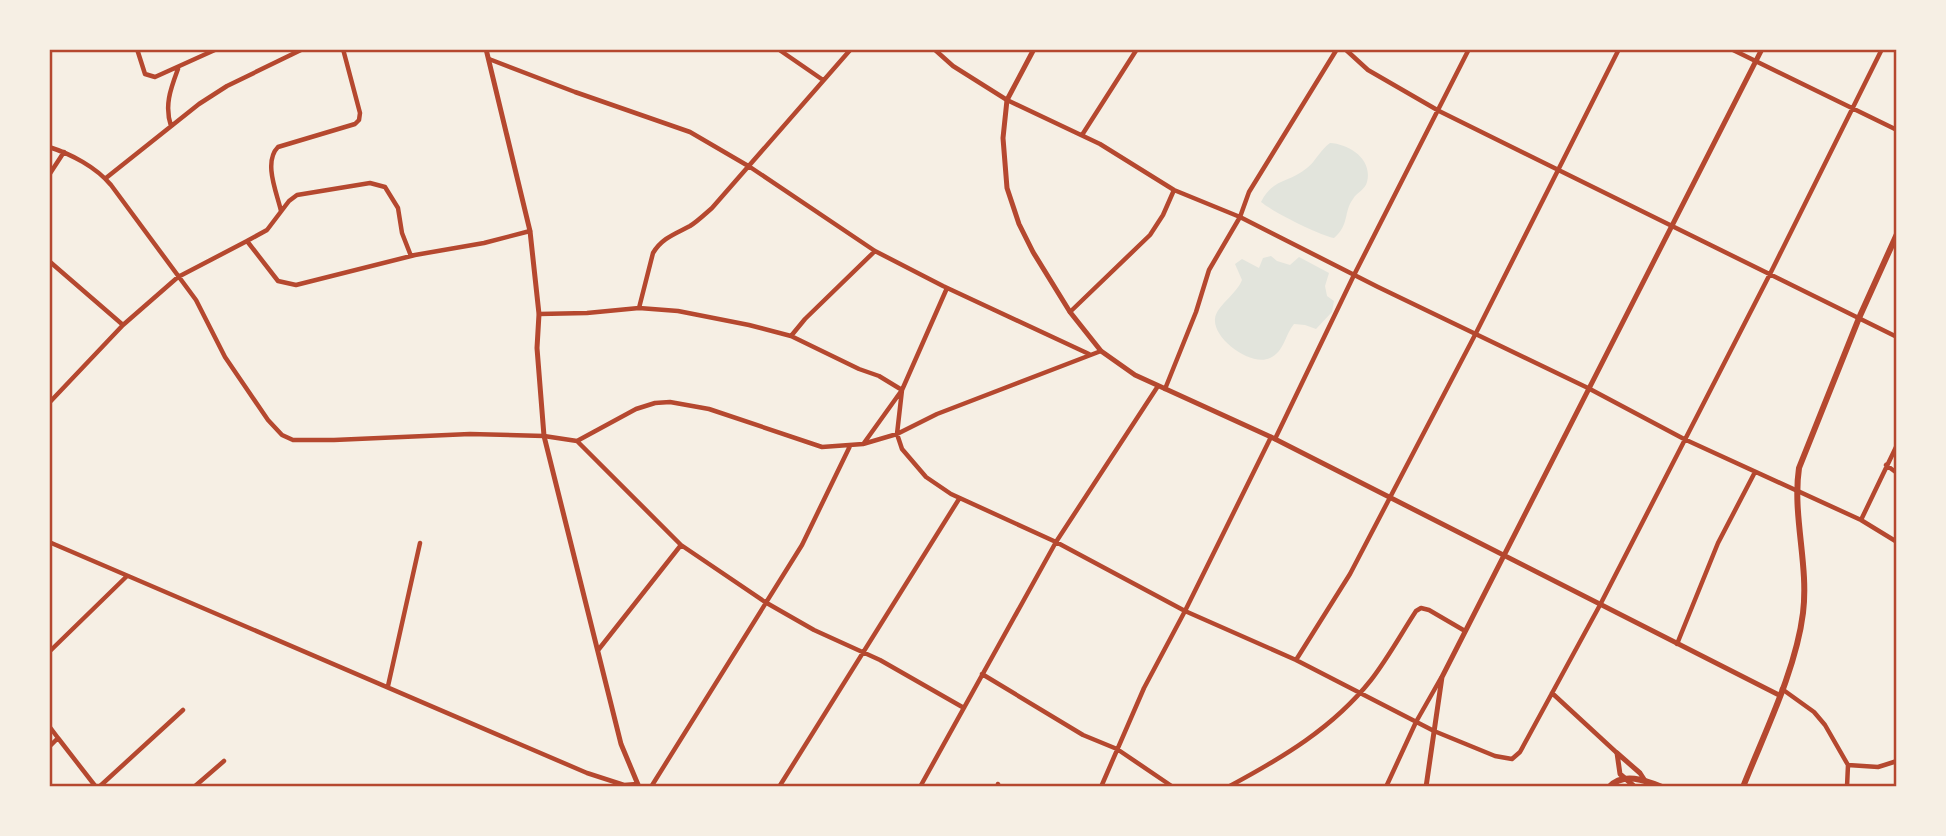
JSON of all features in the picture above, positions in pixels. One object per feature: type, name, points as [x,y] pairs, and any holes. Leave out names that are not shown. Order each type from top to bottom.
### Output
[{"type":"main road","points":[[1743,787],[1793,657],[1803,613],[1803,565],[1797,491],[1799,468],[1859,318],[1897,234]]},
{"type":"main road","points":[[1609,787],[1614,781],[1623,778],[1662,787]]},
{"type":"street","points":[[137,49],[147,76],[155,77],[217,49]]},
{"type":"street","points":[[106,178],[199,104],[227,86],[303,49]]},
{"type":"street","points":[[281,212],[271,165],[274,151],[355,124],[360,118],[343,49]]},
{"type":"street","points":[[49,542],[587,773],[624,785],[638,786],[624,752],[544,436],[537,348],[539,314],[530,231],[486,49]]},
{"type":"street","points":[[778,49],[823,80]]},
{"type":"street","points":[[639,308],[653,253],[658,245],[664,239],[692,225],[712,208],[850,49]]},
{"type":"street","points":[[934,49],[953,66],[1007,100],[1100,144],[1174,190],[1240,217],[1588,388],[1684,439],[1861,520],[1897,542]]},
{"type":"street","points":[[1034,49],[1007,100],[1003,138],[1004,169],[1009,197],[1033,252],[1070,312],[1101,351],[1135,375],[1273,438],[1677,644],[1802,702],[1820,718],[1848,765],[1847,787]]},
{"type":"street","points":[[1082,135],[1137,49]]},
{"type":"street","points":[[1165,389],[1188,334],[1209,270],[1240,217],[1260,172],[1337,49]]},
{"type":"street","points":[[1345,49],[1368,70],[1439,111],[1897,337]]},
{"type":"street","points":[[1101,787],[1144,688],[1469,49]]},
{"type":"street","points":[[1296,660],[1329,610],[1476,334],[1619,49]]},
{"type":"street","points":[[1731,49],[1897,130]]},
{"type":"street","points":[[1386,787],[1416,722],[1442,677],[1762,49]]},
{"type":"street","points":[[902,390],[897,433],[902,449],[926,477],[959,499],[1056,542],[1185,611],[1296,660],[1434,731],[1507,759],[1514,758],[1520,752],[1600,605],[1882,49]]},
{"type":"street","points":[[489,59],[690,132],[750,167],[875,251],[947,288],[1090,354]]},
{"type":"street","points":[[171,127],[168,99],[178,68]]},
{"type":"street","points":[[49,147],[64,152],[106,178],[196,300],[225,357],[268,420],[282,435],[312,441],[470,434],[544,436],[577,441],[681,545],[765,602],[964,708]]},
{"type":"street","points":[[49,175],[64,152]]},
{"type":"street","points":[[49,403],[123,325],[178,277],[267,230],[297,195],[370,183],[382,184],[398,208],[402,233],[411,256]]},
{"type":"street","points":[[1070,312],[1150,235],[1174,190]]},
{"type":"street","points":[[247,241],[278,281],[288,284],[306,283],[411,256],[484,243],[530,231]]},
{"type":"street","points":[[790,336],[875,251]]},
{"type":"street","points":[[49,261],[123,325]]},
{"type":"street","points":[[863,444],[902,390],[947,288]]},
{"type":"street","points":[[539,314],[639,308],[702,315],[790,336],[879,376],[902,390]]},
{"type":"street","points":[[577,441],[636,409],[670,402],[709,409],[822,447],[863,444],[897,433],[937,414],[1101,351]]},
{"type":"street","points":[[920,787],[1056,542],[1158,386]]},
{"type":"street","points":[[651,787],[802,545],[850,445]]},
{"type":"street","points":[[1861,520],[1897,445]]},
{"type":"street","points":[[1886,465],[1897,473]]},
{"type":"street","points":[[1677,644],[1718,543],[1755,472]]},
{"type":"street","points":[[779,787],[959,499]]},
{"type":"street","points":[[388,686],[420,543]]},
{"type":"street","points":[[599,649],[681,545]]},
{"type":"street","points":[[49,652],[127,576]]},
{"type":"street","points":[[1228,787],[1310,740],[1372,678],[1419,609],[1429,610],[1465,631]]},
{"type":"street","points":[[982,674],[1083,734],[1117,749],[1173,787]]},
{"type":"street","points":[[1426,787],[1442,677]]},
{"type":"street","points":[[1552,693],[1648,784]]},
{"type":"street","points":[[49,726],[98,787],[183,710]]},
{"type":"street","points":[[49,747],[58,738]]},
{"type":"street","points":[[1617,753],[1618,769],[1623,778],[1635,787]]},
{"type":"street","points":[[194,787],[224,761]]},
{"type":"street","points":[[1848,765],[1878,767],[1897,761]]},
{"type":"shaded area","points":[[1330,143],[1345,146],[1358,154],[1368,174],[1366,185],[1353,199],[1342,228],[1334,238],[1296,223],[1261,202],[1276,185],[1307,168]]},
{"type":"shaded area","points":[[1271,256],[1290,265],[1299,257],[1329,273],[1325,286],[1327,296],[1334,301],[1332,312],[1316,329],[1294,324],[1275,355],[1262,360],[1253,359],[1227,343],[1216,327],[1215,319],[1242,280],[1235,264],[1242,259],[1259,268],[1263,258]]}]
